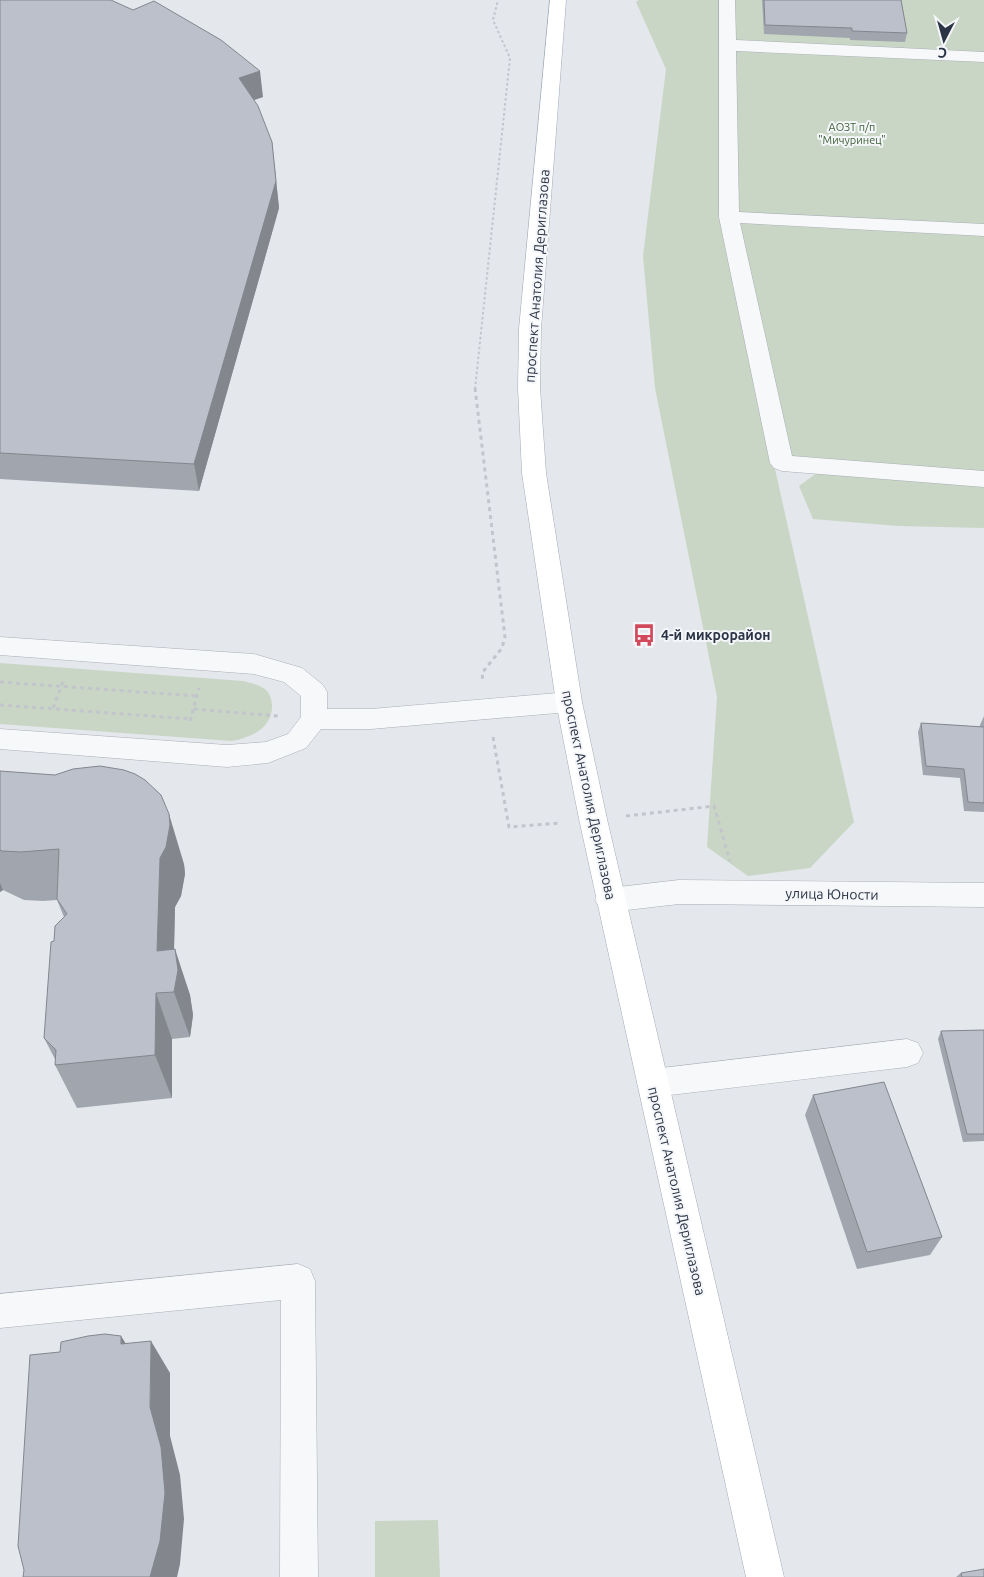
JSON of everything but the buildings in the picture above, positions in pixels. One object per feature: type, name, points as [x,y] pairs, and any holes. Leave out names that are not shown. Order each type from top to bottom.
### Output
[{"type":"main road","name":"проспект Анатолия Дериглазова","points":[[558,0],[530,329],[529,388],[534,473],[569,702],[610,900],[765,1577]]},
{"type":"street","points":[[727,0],[729,45],[729,217],[782,463],[984,479]]},
{"type":"street","points":[[729,45],[984,57]]},
{"type":"street","points":[[729,217],[984,230]]},
{"type":"street","points":[[0,646],[254,664],[292,675],[314,692],[314,719],[296,741],[268,752],[227,756],[0,739]]},
{"type":"street","points":[[314,719],[371,719],[569,702]]},
{"type":"street","name":"улица Юности","points":[[610,900],[679,892],[984,895]]},
{"type":"street","points":[[653,1083],[907,1053]]},
{"type":"street","points":[[0,1310],[298,1281],[299,1577]]},
{"type":"path","points":[[41,742],[73,651]]},
{"type":"path","points":[[181,753],[207,660]]},
{"type":"path","points":[[0,682],[197,696]]},
{"type":"path","points":[[0,705],[191,719]]},
{"type":"path","points":[[194,709],[314,719]]},
{"type":"green space","name":"АОЗТ п/п \"Мичуринец\"","points":[[639,0],[984,0],[984,528],[898,526],[813,519],[799,486],[818,472],[775,469],[854,822],[810,868],[748,876],[707,847],[717,697],[655,388],[643,256],[666,69],[636,2]]},
{"type":"green space","points":[[0,663],[243,681],[260,686],[267,691],[272,701],[271,714],[268,721],[259,731],[232,741],[0,724]]},
{"type":"green space","points":[[438,1520],[440,1577],[375,1577],[375,1521]]},
{"type":"place","name":"4-й микрорайон","points":[[644,635]]}]
